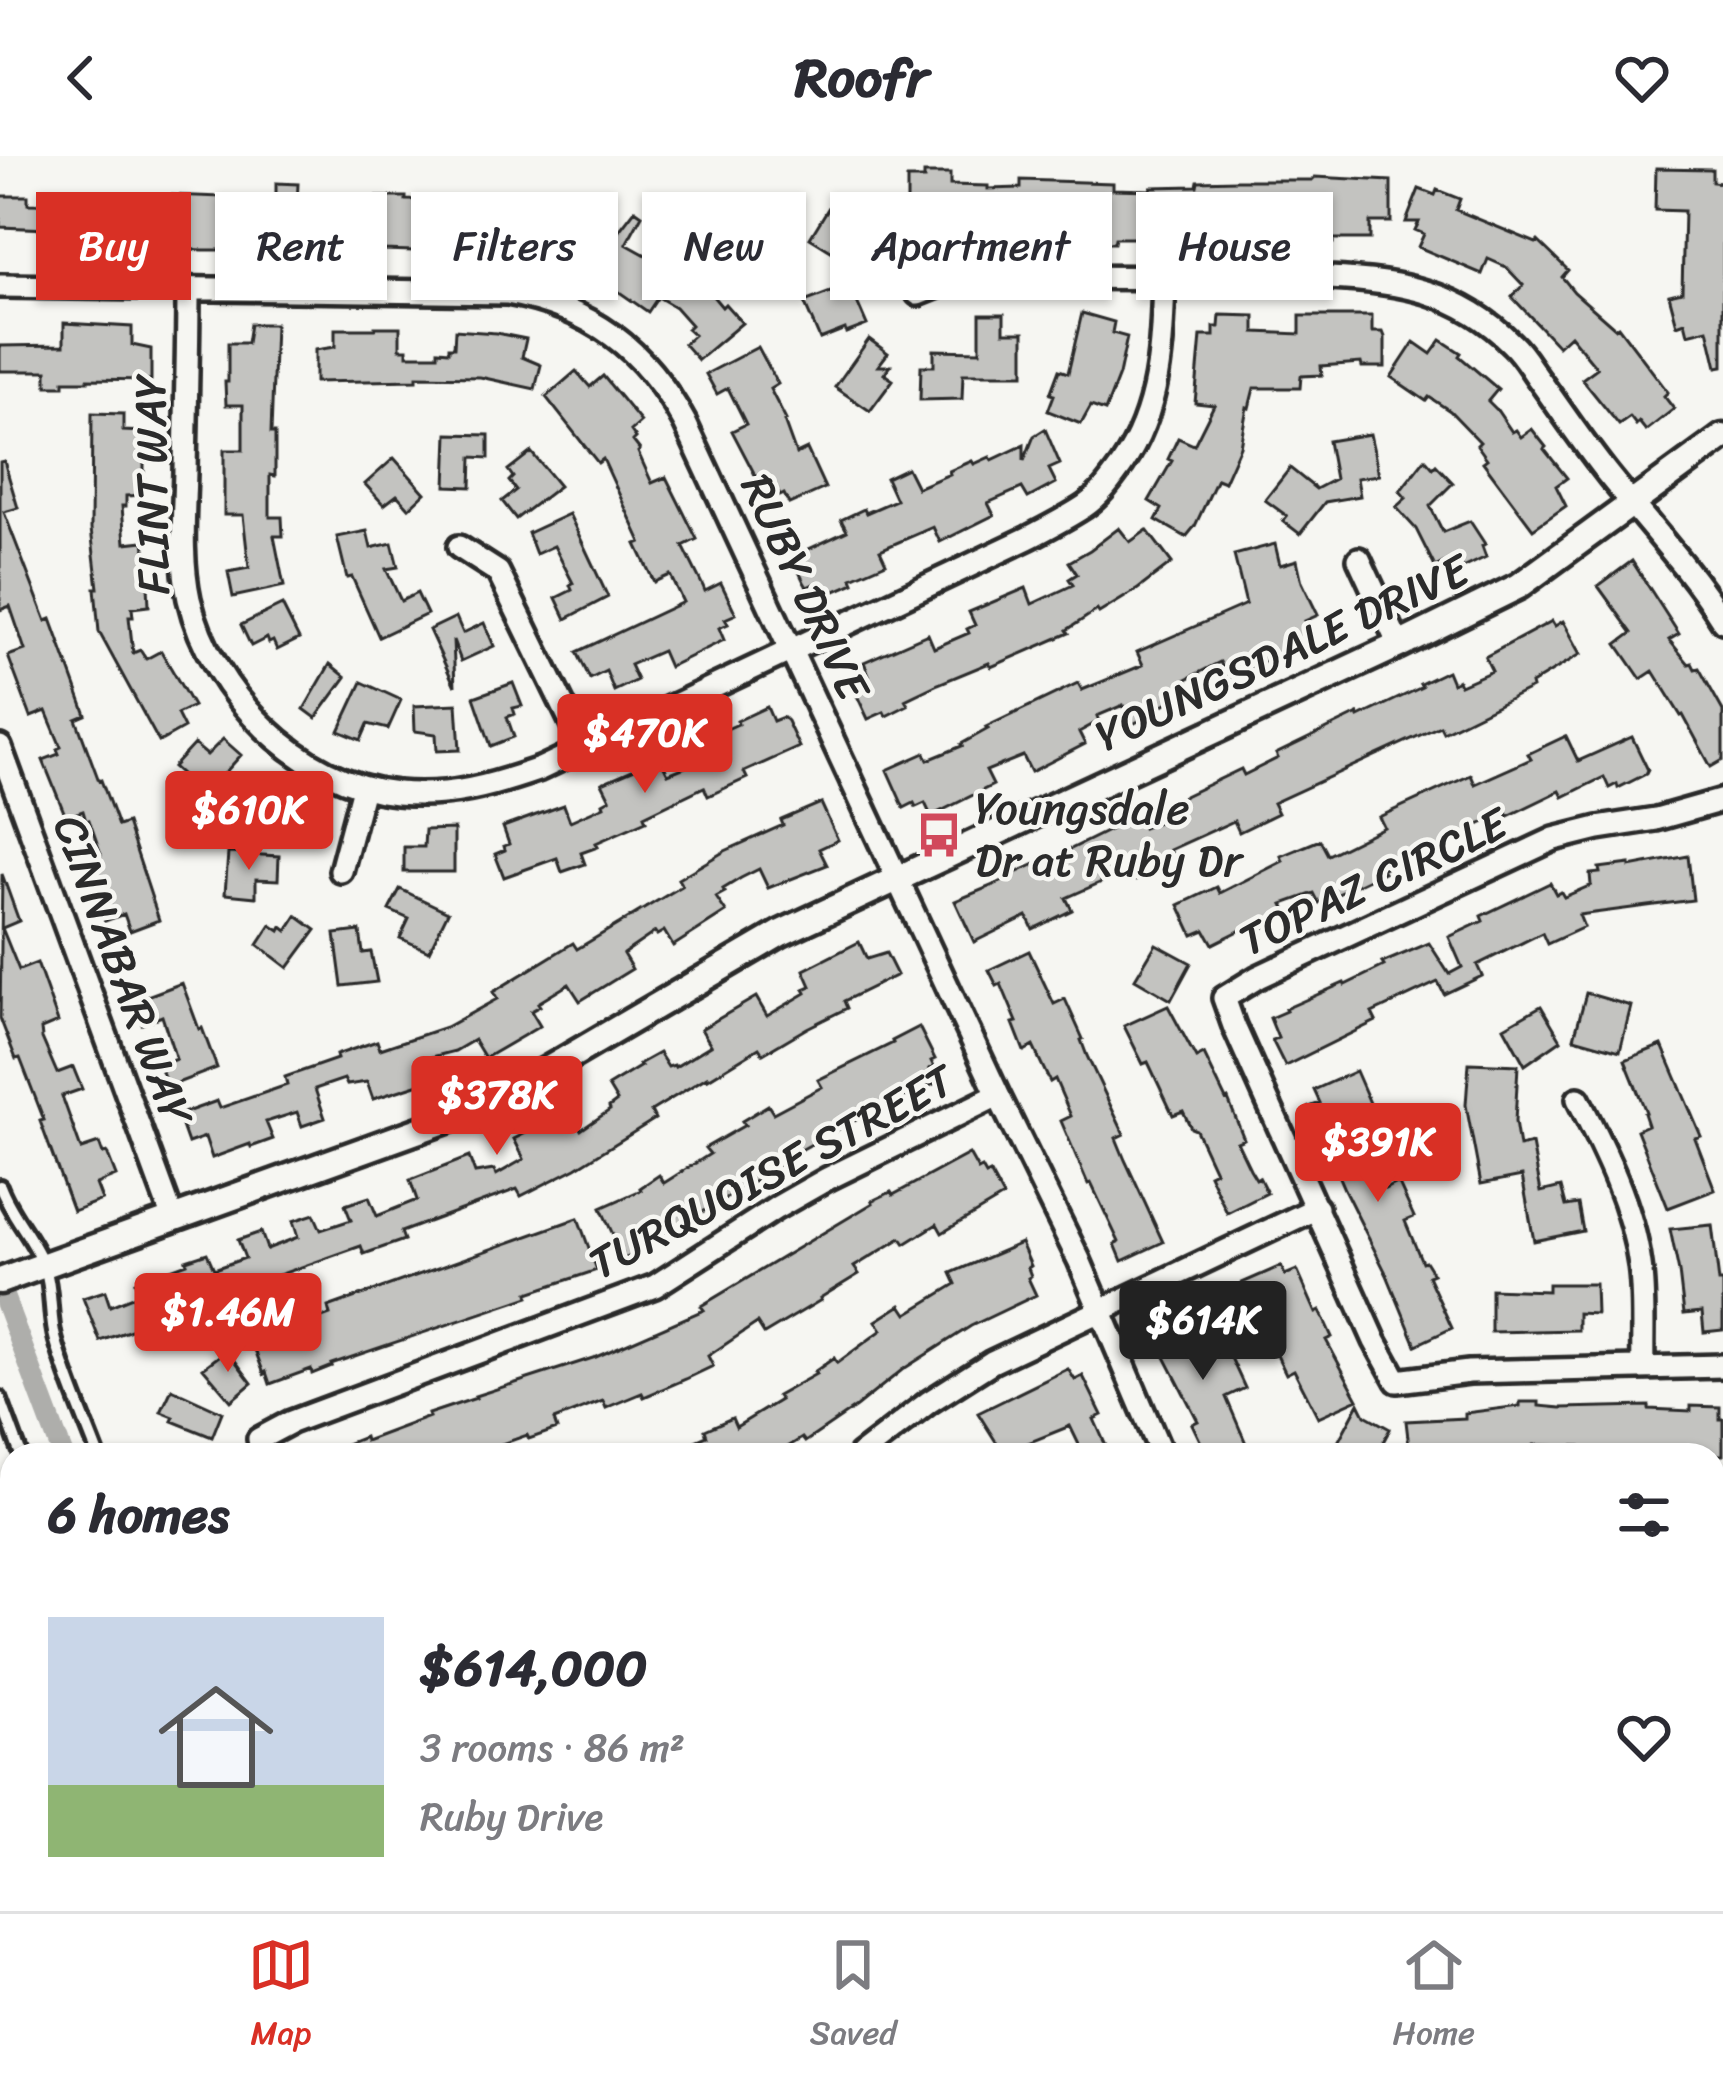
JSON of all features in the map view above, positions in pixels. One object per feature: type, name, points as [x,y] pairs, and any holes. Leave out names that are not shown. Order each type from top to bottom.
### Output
[{"type":"street","points":[[1333,278],[1404,284],[1462,306],[1514,345],[1723,621]]},
{"type":"street","name":"RUBY DRIVE","points":[[0,286],[36,287]]},
{"type":"street","name":"RUBY DRIVE","points":[[191,289],[507,293],[550,302],[593,322],[634,352],[668,391],[1079,1261],[1157,1443]]},
{"type":"street","name":"FLINT WAY","points":[[188,300],[183,545],[190,600],[206,646],[234,693],[286,748],[363,788],[439,794],[482,789],[540,769],[1028,538],[1086,505],[1104,489],[1138,440],[1147,418],[1160,367],[1163,300]]},
{"type":"street","name":"YOUNGSDALE DRIVE","points":[[0,1281],[494,1101],[749,950],[1520,586],[1723,437]]},
{"type":"street","points":[[459,548],[498,572],[584,748]]},
{"type":"street","points":[[1359,559],[1399,645]]},
{"type":"street","name":"CINNABAR WAY","points":[[0,747],[172,1219]]},
{"type":"street","points":[[341,871],[363,788]]},
{"type":"street","name":"TOPAZ CIRCLE","points":[[1723,800],[1656,819],[1554,838],[1258,977],[1224,998],[1397,1381],[1469,1372],[1723,1366]]},
{"type":"street","name":"TURQUOISE STREET","points":[[260,1443],[259,1439],[290,1422],[655,1286],[827,1179],[998,1096]]},
{"type":"street","points":[[1578,1099],[1612,1167],[1634,1233],[1641,1268],[1642,1368]]},
{"type":"street","points":[[876,1443],[992,1362],[1317,1208]]},
{"type":"lane","points":[[0,1186],[33,1243],[37,1268],[50,1288],[54,1338],[93,1443]]},
{"type":"lane","points":[[0,1398],[17,1443]]},
{"type":"building","points":[[1656,168],[1712,169],[1712,182],[1723,183],[1723,366],[1717,367],[1708,329],[1688,334],[1685,322],[1677,325],[1669,295],[1682,292],[1684,211],[1655,210]]},
{"type":"building","points":[[924,174],[950,174],[950,185],[988,189],[1021,188],[1021,180],[1113,183],[1113,189],[1150,190],[1197,186],[1198,181],[1315,177],[1391,181],[1391,222],[1370,222],[1370,239],[1333,239],[1333,192],[1136,192],[1136,238],[1115,238],[1112,243],[1112,192],[907,192],[907,179],[924,179]]},
{"type":"building","points":[[276,183],[298,184],[298,192],[276,192]]},
{"type":"building","points":[[1419,189],[1460,199],[1456,210],[1538,241],[1568,270],[1562,277],[1574,292],[1618,326],[1668,392],[1664,396],[1674,409],[1646,431],[1630,417],[1619,425],[1582,379],[1597,368],[1570,335],[1558,346],[1512,297],[1523,285],[1506,267],[1488,259],[1482,274],[1418,247],[1424,234],[1415,230],[1419,222],[1406,222]]},
{"type":"building","points":[[0,196],[28,196],[28,204],[36,204],[36,228],[0,227]]},
{"type":"building","points":[[191,196],[215,197],[215,250],[191,249]]},
{"type":"building","points":[[387,197],[411,200],[411,251],[387,250]]},
{"type":"building","points":[[830,205],[830,250],[810,238]]},
{"type":"building","points":[[635,210],[642,215],[626,244],[642,253],[642,300],[656,300],[648,312],[618,291],[618,232]]},
{"type":"building","points":[[830,292],[830,300],[856,300],[867,325],[820,339],[804,302]]},
{"type":"building","points":[[663,300],[716,300],[742,323],[698,360],[684,344],[694,335],[687,329],[691,325]]},
{"type":"building","points":[[1082,313],[1114,322],[1112,333],[1127,337],[1105,411],[1091,406],[1081,424],[1048,411],[1059,370],[1068,373]]},
{"type":"building","points":[[980,314],[1004,314],[1004,332],[1024,332],[1024,374],[963,374],[962,399],[920,400],[921,366],[934,366],[934,350],[980,351]]},
{"type":"building","points":[[1220,315],[1255,316],[1255,332],[1300,334],[1300,316],[1372,316],[1372,332],[1383,332],[1385,337],[1385,367],[1362,367],[1361,363],[1321,366],[1322,375],[1301,376],[1300,388],[1254,388],[1240,446],[1224,482],[1217,479],[1186,537],[1156,520],[1162,509],[1149,501],[1172,461],[1168,459],[1178,438],[1194,445],[1214,405],[1195,403],[1201,336],[1214,336]]},
{"type":"building","points":[[64,323],[132,327],[132,345],[151,349],[151,380],[88,379],[47,386],[47,371],[0,371],[0,346],[64,345]]},
{"type":"building","points":[[250,324],[275,324],[271,433],[275,433],[275,476],[270,475],[270,517],[282,517],[283,536],[274,536],[284,586],[233,597],[228,572],[249,568],[243,515],[224,515],[224,450],[243,450],[243,405],[226,405],[225,382],[228,343],[247,343]]},
{"type":"building","points":[[400,327],[400,349],[407,349],[407,355],[449,351],[454,347],[455,330],[526,339],[522,357],[541,365],[535,389],[480,377],[315,382],[315,350],[335,347],[335,329]]},
{"type":"building","points":[[869,339],[888,353],[878,366],[890,366],[884,374],[893,380],[870,411],[835,387]]},
{"type":"building","points":[[1441,340],[1498,389],[1488,401],[1512,432],[1516,430],[1521,437],[1532,429],[1567,478],[1556,486],[1566,506],[1533,529],[1483,462],[1487,459],[1477,445],[1480,442],[1450,411],[1391,377],[1414,342],[1431,354]]},
{"type":"building","points":[[758,347],[778,384],[770,389],[796,454],[807,449],[825,488],[789,504],[776,487],[764,492],[732,431],[746,424],[728,388],[717,394],[706,374]]},
{"type":"building","points":[[576,371],[590,387],[603,376],[641,422],[631,431],[633,441],[652,483],[666,477],[697,539],[683,546],[705,591],[721,583],[736,614],[719,628],[724,640],[669,667],[662,651],[630,665],[637,680],[614,691],[606,671],[590,679],[577,652],[683,602],[670,575],[654,582],[603,459],[598,463],[546,397]]},
{"type":"building","points":[[92,413],[123,414],[123,431],[144,432],[144,495],[126,496],[126,506],[122,506],[125,543],[144,541],[147,565],[149,606],[132,608],[133,617],[129,617],[133,653],[140,650],[146,659],[161,651],[193,706],[177,714],[184,728],[159,742],[99,632],[91,529]]},
{"type":"building","points":[[1045,429],[1060,464],[1049,469],[1056,483],[1028,498],[1022,488],[988,503],[994,515],[940,542],[933,527],[880,550],[886,563],[824,596],[818,582],[807,587],[792,557],[847,531],[841,520],[896,500],[886,478],[907,468],[917,488],[972,461],[992,460],[1024,445],[1024,461],[1034,436]]},
{"type":"building","points":[[448,434],[489,435],[489,458],[472,457],[471,487],[446,486]]},
{"type":"building","points":[[1370,434],[1379,475],[1357,478],[1360,496],[1325,502],[1300,534],[1283,521],[1287,516],[1265,500],[1290,468],[1316,489],[1335,479],[1328,441]]},
{"type":"building","points":[[531,452],[559,486],[516,519],[502,501],[516,490],[508,470]]},
{"type":"building","points":[[394,458],[425,493],[409,508],[397,495],[384,505],[365,484]]},
{"type":"building","points":[[1425,459],[1453,483],[1430,506],[1443,532],[1470,521],[1485,544],[1486,557],[1461,569],[1454,571],[1449,560],[1435,567],[1416,529],[1396,507],[1406,498],[1400,491]]},
{"type":"building","points":[[4,461],[18,508],[4,512],[86,715],[76,719],[99,781],[118,826],[127,823],[159,920],[130,931],[124,914],[105,921],[85,860],[101,854],[89,820],[83,811],[66,817],[43,760],[59,754],[61,747],[46,711],[31,717],[8,656],[25,650],[10,606],[0,610],[0,462]]},
{"type":"building","points":[[569,514],[608,597],[566,619],[556,598],[572,590],[573,583],[554,546],[536,554],[528,533]]},
{"type":"building","points":[[1119,528],[1130,542],[1147,530],[1172,563],[1138,589],[1067,630],[1069,633],[938,684],[905,700],[908,705],[886,716],[884,712],[868,719],[853,687],[869,675],[864,662],[928,634],[934,648],[969,633],[967,629],[975,625],[969,612],[1026,588],[1032,604],[1073,585],[1069,579],[1077,574],[1069,562]]},
{"type":"building","points":[[367,531],[371,548],[392,543],[398,567],[386,569],[401,601],[417,593],[427,614],[379,637],[352,577],[347,578],[337,537]]},
{"type":"building","points":[[1275,544],[1280,565],[1297,560],[1318,615],[1305,621],[1310,642],[1228,678],[1220,662],[1185,680],[1179,689],[1182,695],[1131,725],[1123,705],[1097,716],[1099,721],[1079,732],[1085,744],[1031,772],[1023,756],[986,771],[993,785],[931,816],[925,803],[904,808],[887,770],[925,753],[928,760],[962,746],[986,727],[1078,683],[1082,690],[1143,665],[1137,652],[1246,604],[1234,555]]},
{"type":"building","points":[[1632,561],[1679,634],[1669,640],[1689,664],[1699,668],[1723,711],[1723,760],[1711,767],[1653,671],[1641,679],[1617,644],[1632,633],[1598,586]]},
{"type":"building","points":[[282,605],[299,639],[277,650],[267,638],[251,646],[241,625]]},
{"type":"building","points":[[456,617],[463,633],[484,623],[494,646],[461,661],[453,640],[455,686],[429,630]]},
{"type":"building","points":[[1552,621],[1555,626],[1563,621],[1581,654],[1531,684],[1532,688],[1443,732],[1440,726],[1273,803],[1278,813],[1239,832],[1234,821],[1170,850],[1176,861],[1136,880],[1131,869],[1066,898],[1072,910],[1033,929],[1027,916],[974,942],[955,901],[1035,864],[1036,868],[1071,855],[1069,850],[1138,816],[1143,828],[1171,817],[1172,802],[1241,769],[1244,775],[1278,758],[1276,754],[1447,671],[1452,683],[1458,680],[1460,685],[1492,671],[1485,657]]},
{"type":"building","points":[[330,664],[346,677],[316,718],[304,709]]},
{"type":"building","points":[[362,682],[401,700],[388,729],[368,724],[361,740],[339,731]]},
{"type":"building","points":[[513,683],[522,706],[513,708],[515,714],[507,717],[514,737],[491,746],[474,697]]},
{"type":"building","points":[[457,704],[460,750],[437,751],[436,734],[415,731],[414,706]]},
{"type":"building","points":[[767,707],[773,721],[783,717],[787,721],[799,747],[744,772],[747,778],[708,796],[704,787],[644,816],[646,821],[581,853],[585,864],[562,872],[557,858],[504,877],[495,854],[509,844],[503,827],[564,805],[570,821],[604,806],[610,799],[602,783],[660,758],[668,774],[712,756],[704,739]]},
{"type":"building","points":[[1566,736],[1578,761],[1632,737],[1648,770],[1618,788],[1617,784],[1609,788],[1604,777],[1563,797],[1560,791],[1508,816],[1506,812],[1440,849],[1414,860],[1411,855],[1319,903],[1314,893],[1283,904],[1288,914],[1256,932],[1253,924],[1213,944],[1205,930],[1193,935],[1179,905],[1217,887],[1220,893],[1283,861],[1281,856],[1320,840],[1328,855],[1384,827],[1379,817],[1471,775],[1475,784],[1531,759],[1528,754]]},
{"type":"building","points":[[223,739],[241,755],[205,795],[173,767],[194,744],[207,755]]},
{"type":"building","points":[[266,774],[293,790],[286,810],[302,819],[290,840],[244,813]]},
{"type":"building","points":[[821,803],[838,840],[819,849],[827,865],[768,888],[759,869],[741,878],[716,897],[726,912],[673,946],[664,931],[655,932],[623,954],[632,969],[580,1001],[569,984],[531,1011],[540,1026],[485,1058],[474,1040],[428,1058],[430,1062],[425,1063],[432,1080],[373,1099],[367,1082],[347,1085],[344,1079],[315,1089],[325,1118],[302,1126],[297,1112],[266,1122],[273,1139],[251,1147],[212,1158],[205,1137],[188,1143],[178,1115],[217,1101],[220,1108],[287,1085],[285,1077],[377,1041],[380,1049],[446,1027],[497,999],[493,992],[573,943],[577,949],[682,886],[678,879],[783,825],[781,820]]},
{"type":"building","points":[[454,829],[454,872],[404,872],[404,847],[424,847],[425,830]]},
{"type":"building","points":[[228,853],[279,856],[278,880],[256,879],[256,897],[225,894]]},
{"type":"building","points":[[1688,856],[1693,900],[1579,915],[1584,927],[1547,944],[1542,933],[1477,965],[1482,976],[1444,994],[1438,982],[1372,1013],[1376,1021],[1285,1066],[1272,1040],[1278,1038],[1270,1018],[1429,943],[1449,974],[1462,967],[1449,937],[1550,883],[1564,897],[1591,885],[1590,874],[1600,873],[1599,868]]},
{"type":"building","points":[[2,874],[19,921],[2,928],[19,970],[37,963],[58,1022],[41,1029],[42,1038],[57,1073],[73,1067],[82,1089],[62,1096],[81,1149],[99,1143],[116,1176],[96,1184],[102,1200],[73,1211],[40,1121],[44,1120],[0,1018]]},
{"type":"building","points":[[400,889],[448,912],[429,951],[400,938],[409,919],[389,910]]},
{"type":"building","points":[[297,916],[316,930],[288,968],[258,945],[271,925],[287,931]]},
{"type":"building","points":[[360,931],[363,953],[371,952],[377,982],[342,986],[335,934]]},
{"type":"building","points":[[859,942],[867,959],[886,953],[897,975],[844,1001],[847,1008],[763,1054],[759,1048],[707,1077],[651,1111],[655,1119],[576,1168],[521,1196],[517,1189],[401,1232],[404,1240],[364,1254],[361,1246],[242,1288],[244,1295],[194,1316],[154,1330],[151,1323],[100,1341],[83,1298],[105,1291],[110,1306],[140,1294],[135,1282],[186,1260],[207,1253],[214,1269],[245,1258],[238,1240],[261,1232],[267,1249],[298,1237],[293,1221],[314,1214],[321,1230],[351,1220],[345,1205],[369,1197],[377,1216],[417,1200],[410,1180],[469,1157],[475,1173],[494,1170],[496,1175],[524,1159],[514,1139],[569,1111],[581,1130],[617,1101],[608,1086],[639,1064],[659,1053],[668,1067],[675,1067],[711,1045],[701,1029],[756,997],[767,1016],[806,993],[804,989],[811,986],[804,970]]},
{"type":"building","points":[[1156,944],[1191,963],[1171,1000],[1135,979]]},
{"type":"building","points":[[1029,951],[1054,1004],[1065,999],[1124,1134],[1116,1138],[1163,1242],[1122,1261],[1115,1244],[1119,1242],[1061,1121],[1071,1116],[1055,1079],[1050,1082],[1033,1046],[1024,1051],[1001,984],[997,986],[989,970]]},
{"type":"building","points":[[182,983],[217,1068],[167,1087],[160,1065],[176,1059],[162,1016],[142,1024],[134,1001]]},
{"type":"building","points":[[1586,993],[1631,1006],[1620,1051],[1574,1038]]},
{"type":"building","points":[[1168,1006],[1196,1058],[1204,1054],[1228,1099],[1244,1139],[1237,1142],[1267,1193],[1227,1213],[1196,1130],[1183,1111],[1173,1115],[1148,1062],[1143,1064],[1124,1026]]},
{"type":"building","points":[[1541,1006],[1561,1040],[1525,1065],[1504,1027]]},
{"type":"building","points":[[919,1027],[935,1059],[929,1069],[936,1083],[788,1157],[624,1259],[601,1208],[641,1190],[659,1175],[664,1183],[710,1154],[705,1148],[768,1105],[773,1113],[822,1087],[818,1080]]},
{"type":"building","points":[[1662,1045],[1701,1136],[1695,1138],[1715,1190],[1668,1208],[1637,1130],[1648,1125],[1646,1112],[1625,1060]]},
{"type":"building","points":[[1469,1063],[1518,1065],[1515,1122],[1519,1147],[1532,1144],[1541,1192],[1561,1187],[1566,1206],[1578,1204],[1583,1231],[1534,1241],[1522,1176],[1481,1184],[1466,1105]]},
{"type":"building","points":[[1356,1071],[1373,1110],[1357,1118],[1374,1157],[1370,1159],[1385,1189],[1398,1182],[1414,1217],[1405,1221],[1422,1262],[1433,1274],[1428,1276],[1452,1328],[1416,1345],[1309,1107],[1320,1103],[1314,1090]]},
{"type":"building","points":[[969,1154],[978,1170],[990,1173],[1003,1197],[942,1233],[937,1224],[905,1244],[901,1238],[854,1267],[859,1274],[821,1300],[764,1334],[757,1323],[708,1356],[713,1366],[644,1397],[642,1393],[606,1408],[603,1401],[554,1420],[557,1429],[505,1443],[349,1443],[596,1357],[704,1310],[701,1306],[872,1201],[893,1195]]},
{"type":"building","points":[[578,1218],[597,1270],[312,1374],[311,1369],[270,1384],[264,1374],[251,1339],[330,1315],[328,1307]]},
{"type":"building","points":[[1712,1225],[1719,1282],[1723,1282],[1723,1330],[1704,1332],[1702,1312],[1684,1314],[1670,1229]]},
{"type":"building","points":[[1021,1243],[1036,1295],[971,1326],[805,1442],[802,1438],[794,1443],[691,1443],[707,1436],[705,1430],[732,1418],[736,1427],[834,1358],[837,1363],[882,1330],[876,1321],[901,1305],[907,1314],[956,1284],[951,1273]]},
{"type":"building","points":[[1281,1266],[1285,1275],[1297,1270],[1332,1337],[1326,1340],[1358,1399],[1318,1417],[1294,1370],[1286,1374],[1242,1283]]},
{"type":"building","points":[[1548,1284],[1595,1284],[1596,1314],[1578,1313],[1578,1330],[1491,1332],[1491,1289],[1548,1291]]},
{"type":"building","points":[[1184,1305],[1209,1357],[1227,1349],[1245,1388],[1226,1397],[1246,1443],[1201,1443],[1192,1424],[1198,1421],[1148,1324]]},
{"type":"building","points":[[227,1350],[252,1383],[231,1401],[203,1368]]},
{"type":"building","points":[[1068,1369],[1075,1380],[1083,1376],[1102,1415],[1094,1419],[1105,1443],[1078,1443],[1070,1426],[1028,1443],[997,1443],[978,1413]]},
{"type":"building","points":[[172,1389],[222,1412],[212,1437],[161,1412]]},
{"type":"building","points":[[1520,1402],[1539,1402],[1539,1406],[1561,1408],[1649,1406],[1691,1411],[1691,1406],[1720,1407],[1723,1443],[1409,1443],[1406,1421],[1465,1418],[1465,1413],[1520,1406]]},
{"type":"building","points":[[1359,1403],[1365,1415],[1390,1429],[1382,1443],[1337,1443]]},
{"type":"waterway","points":[[0,1287],[58,1443]]},
{"type":"place","name":"Youngsdale Dr at Ruby Dr","points":[[939,835]]}]
